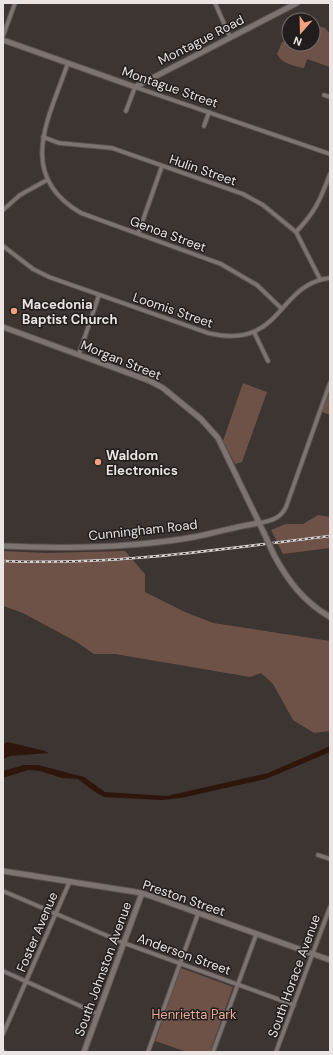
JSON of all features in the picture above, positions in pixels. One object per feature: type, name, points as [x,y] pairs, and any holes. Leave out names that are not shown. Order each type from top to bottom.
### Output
[{"type":"street","points":[[3,36],[15,3]]},
{"type":"street","points":[[215,3],[230,37]]},
{"type":"street","name":"Montague Road","points":[[135,86],[230,37],[285,6],[297,3]]},
{"type":"street","name":"Montague Street","points":[[3,40],[330,154]]},
{"type":"street","name":"Genoa Street","points":[[68,63],[43,137],[41,159],[47,180],[60,198],[81,213],[221,264],[256,285],[282,309]]},
{"type":"street","points":[[126,111],[135,86]]},
{"type":"street","points":[[324,95],[330,97]]},
{"type":"street","points":[[204,126],[209,112]]},
{"type":"street","name":"Hulin Street","points":[[43,137],[59,143],[112,148],[243,194],[263,205],[296,232],[320,279]]},
{"type":"street","points":[[138,234],[162,166]]},
{"type":"street","points":[[296,232],[311,216],[319,202],[330,174]]},
{"type":"street","points":[[3,210],[20,195],[47,180]]},
{"type":"street","name":"Loomis Street","points":[[3,246],[33,269],[49,277],[223,336],[240,336],[254,332],[268,324],[304,287],[320,279],[330,278]]},
{"type":"street","points":[[79,354],[99,295]]},
{"type":"street","name":"Morgan Street","points":[[3,328],[79,354],[150,381],[163,388],[201,419],[221,443],[259,522]]},
{"type":"street","points":[[254,332],[268,361]]},
{"type":"street","points":[[330,383],[283,514],[274,520],[259,522],[274,555],[294,589],[313,606],[330,617]]},
{"type":"street","name":"Cunningham Road","points":[[3,546],[76,547],[134,544],[194,537],[259,522]]},
{"type":"street","points":[[318,855],[330,859]]},
{"type":"street","name":"Preston Street","points":[[3,871],[142,893],[256,935],[330,960]]},
{"type":"street","name":"Foster Avenue","points":[[3,1034],[70,881]]},
{"type":"street","name":"Anderson Street","points":[[3,892],[124,943],[294,1005]]},
{"type":"street","name":"South Johnston Avenue","points":[[84,1052],[142,893]]},
{"type":"street","name":"South Horace Avenue","points":[[276,1052],[330,907]]},
{"type":"street","points":[[148,1052],[198,914]]},
{"type":"street","points":[[213,1052],[256,935]]},
{"type":"street","points":[[3,971],[98,1014]]},
{"type":"green space","points":[[321,27],[325,28],[330,34],[330,67],[307,59],[304,68],[289,64],[282,60],[277,54],[281,44],[281,52],[321,52]]},
{"type":"green space","points":[[243,383],[267,392],[242,462],[235,464],[223,441]]},
{"type":"green space","points":[[330,391],[330,415],[322,412]]},
{"type":"green space","points":[[318,515],[330,517],[330,548],[283,554],[271,530],[286,524],[303,524]]},
{"type":"green space","points":[[3,551],[46,553],[125,551],[145,574],[145,592],[185,612],[213,623],[330,641],[330,731],[314,733],[293,720],[273,684],[261,673],[250,677],[115,654],[94,654],[75,641],[23,613],[3,606]]},
{"type":"green space","name":"Henrietta Park","points":[[181,968],[233,987],[210,1052],[187,1052],[155,1041]]},
{"type":"shaded area","points":[[8,742],[49,753],[10,756],[3,759],[3,744]]},
{"type":"shaded area","points":[[330,746],[330,752],[266,779],[181,798],[161,800],[104,797],[78,779],[62,778],[40,771],[28,770],[3,778],[3,771],[24,765],[38,765],[84,777],[105,792],[167,796],[268,773]]},
{"type":"railway","points":[[3,561],[44,562],[126,559],[208,551],[330,536]]},
{"type":"place","name":"Macedonia Baptist Church","points":[[14,311]]},
{"type":"place","name":"Waldom Electronics","points":[[98,462]]}]
